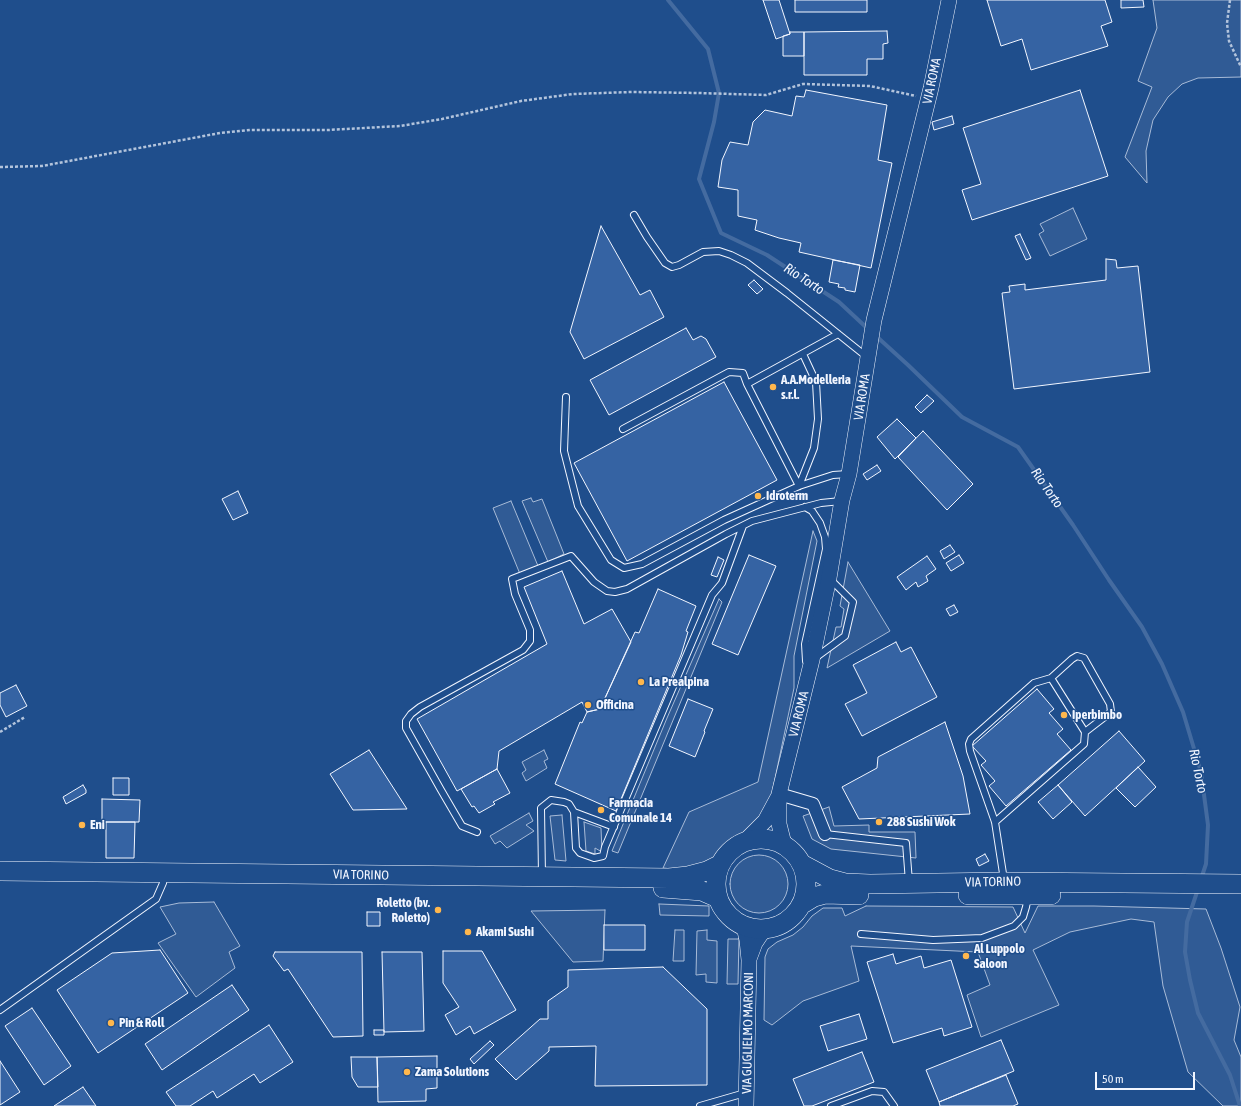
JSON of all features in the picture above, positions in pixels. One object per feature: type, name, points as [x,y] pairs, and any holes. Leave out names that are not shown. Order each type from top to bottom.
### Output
[{"type":"main road","points":[[759,838],[772,839],[784,844],[795,853],[802,864],[806,877],[806,892],[801,905],[793,917],[781,925],[767,929],[752,928],[741,925],[731,918],[723,909],[718,898],[716,876],[719,865],[726,854],[735,846],[746,840],[759,838]]},
{"type":"main road","name":"VIA TORINO","points":[[802,864],[830,879],[845,883],[909,884],[1005,882],[1188,890]]},
{"type":"main road","name":"VIA TORINO","points":[[0,871],[669,878],[707,872],[719,865]]},
{"type":"main road","name":"VIA TORINO","points":[[0,882],[679,889],[702,891],[718,898]]},
{"type":"main road","points":[[801,905],[814,897],[825,894],[1028,895],[1209,889],[1241,884]]},
{"type":"main road","points":[[1209,889],[1241,895]]},
{"type":"street","name":"VIA ROMA","points":[[779,794],[808,678],[829,578],[842,500],[849,474],[874,320],[931,88],[949,0]]},
{"type":"street","points":[[779,794],[813,804],[825,834]]},
{"type":"street","points":[[746,840],[765,821],[779,794]]},
{"type":"street","points":[[779,794],[779,824],[784,844]]},
{"type":"street","name":"VIA GUGLIELMO MARCONI","points":[[741,925],[745,931],[749,960],[747,1099]]},
{"type":"street","name":"VIA GUGLIELMO MARCONI","points":[[749,960],[755,944],[767,929]]},
{"type":"lane","points":[[634,215],[665,263],[672,267],[680,265],[703,252],[720,251],[731,255],[747,263],[787,293],[868,358]]},
{"type":"lane","points":[[747,384],[838,334]]},
{"type":"lane","points":[[799,486],[814,448],[818,419],[816,382],[803,354]]},
{"type":"lane","points":[[623,429],[728,372],[743,373],[747,384],[799,486]]},
{"type":"lane","points":[[566,397],[564,451],[578,506],[610,560],[624,568],[642,564],[724,520],[799,486],[833,475],[849,474]]},
{"type":"lane","points":[[477,832],[462,826],[406,728],[406,721],[411,714],[420,707],[523,650],[530,641],[530,630],[515,594],[512,579],[571,556],[594,582],[607,591],[615,592],[627,588],[752,521],[805,506],[842,500]]},
{"type":"lane","points":[[805,506],[812,511],[820,523],[825,537],[826,549],[805,644],[808,678]]},
{"type":"lane","points":[[542,877],[541,808],[551,800],[569,804],[574,812],[576,848],[580,854],[594,858],[603,856],[605,847],[712,596],[722,583],[743,526]]},
{"type":"lane","points":[[812,660],[845,636],[853,602],[829,578]]},
{"type":"lane","points":[[995,822],[1084,744],[1086,732],[1111,712],[1110,704],[1084,658],[1078,656],[1072,659],[1051,678],[1034,683],[971,739],[969,744],[970,751],[995,822],[1005,882]]},
{"type":"lane","points":[[1051,678],[1086,732]]},
{"type":"lane","points":[[574,812],[614,827]]},
{"type":"lane","points":[[825,834],[906,843],[909,884]]},
{"type":"lane","points":[[0,1010],[156,899],[163,883]]},
{"type":"lane","points":[[861,934],[933,940],[982,938],[1014,926],[1023,917],[1028,895]]},
{"type":"lane","points":[[831,1106],[872,1091],[884,1092],[894,1106]]},
{"type":"lane","points":[[700,1106],[747,1099]]},
{"type":"path","points":[[1230,0],[1228,23],[1230,41],[1241,66]]},
{"type":"path","points":[[0,167],[42,166],[220,133],[250,130],[328,130],[400,126],[442,119],[521,101],[573,94],[632,92],[766,95],[803,84],[870,86],[918,97],[921,86],[931,88]]},
{"type":"path","points":[[0,732],[25,717]]},
{"type":"shaded area","points":[[1153,0],[1241,0],[1241,77],[1198,78],[1182,84],[1168,97],[1153,120],[1146,151],[1147,183],[1125,157],[1152,87],[1138,81],[1157,28]]},
{"type":"shaded area","points":[[1073,208],[1087,239],[1050,256],[1039,234],[1044,231],[1040,224]]},
{"type":"shaded area","points":[[531,498],[533,502],[542,499],[564,554],[548,562],[522,501]]},
{"type":"shaded area","points":[[511,501],[538,566],[520,574],[493,508]]},
{"type":"shaded area","points":[[813,531],[817,541],[794,656],[794,688],[769,807],[758,822],[719,854],[700,866],[681,870],[663,868],[689,812],[758,782]]},
{"type":"shaded area","points":[[848,562],[890,631],[827,668],[836,627],[841,627],[844,609],[840,606]]},
{"type":"shaded area","points":[[719,599],[722,602],[618,853],[612,851],[667,718]]},
{"type":"shaded area","points":[[544,750],[548,759],[544,761],[547,768],[526,781],[522,773],[526,770],[522,762]]},
{"type":"shaded area","points":[[829,807],[834,826],[869,825],[869,832],[915,832],[916,858],[831,849],[812,839],[803,816]]},
{"type":"shaded area","points":[[529,813],[533,821],[526,825],[534,831],[507,848],[500,841],[495,844],[490,836]]},
{"type":"shaded area","points":[[562,815],[566,861],[555,860],[550,816]]},
{"type":"shaded area","points":[[584,822],[601,828],[602,852],[595,848],[595,854],[586,851]]},
{"type":"shaded area","points":[[753,855],[765,855],[775,859],[784,868],[788,878],[788,890],[780,905],[765,913],[753,913],[743,909],[734,900],[730,890],[730,878],[734,868],[743,859]]},
{"type":"shaded area","points":[[214,902],[240,946],[229,952],[235,968],[196,997],[158,943],[176,934],[160,907],[179,903]]},
{"type":"shaded area","points":[[659,904],[709,906],[709,916],[660,915]]},
{"type":"shaded area","points":[[866,906],[1013,907],[1025,933],[1038,906],[1206,909],[1221,948],[1240,1007],[1234,1040],[1241,1057],[1241,1106],[1223,1106],[1188,1072],[1163,986],[1154,922],[1131,919],[1070,932],[1033,950],[1059,1005],[981,1037],[967,995],[990,985],[978,952],[851,946],[859,981],[803,1001],[772,1025],[764,1020],[765,957],[768,949],[777,942],[793,935],[803,927],[812,916],[823,908],[842,908],[845,916]]},
{"type":"shaded area","points":[[605,910],[603,961],[573,962],[531,911]]},
{"type":"shaded area","points":[[675,930],[684,930],[684,961],[673,961]]},
{"type":"shaded area","points":[[707,930],[707,940],[717,941],[717,983],[706,982],[706,974],[696,975],[697,931]]},
{"type":"shaded area","points":[[739,938],[738,984],[727,984],[728,939]]},
{"type":"building","points":[[763,0],[779,0],[790,34],[776,39]]},
{"type":"building","points":[[795,0],[867,0],[867,12],[795,12]]},
{"type":"building","points":[[987,0],[1105,0],[1112,22],[1101,26],[1108,46],[1031,70],[1022,39],[1001,46]]},
{"type":"building","points":[[1121,0],[1143,0],[1144,7],[1121,8]]},
{"type":"building","points":[[887,31],[888,43],[883,44],[883,59],[867,59],[867,75],[804,75],[804,32]]},
{"type":"building","points":[[790,32],[804,32],[804,56],[783,56],[783,36],[790,34]]},
{"type":"building","points":[[806,90],[887,105],[878,160],[892,163],[871,268],[799,252],[801,243],[755,230],[757,220],[738,216],[738,190],[718,187],[722,160],[730,142],[748,145],[753,122],[765,110],[792,116],[796,96],[804,97]]},
{"type":"building","points":[[1080,90],[1108,176],[972,220],[962,190],[981,184],[963,128]]},
{"type":"building","points":[[952,116],[954,124],[934,130],[932,122]]},
{"type":"building","points":[[601,226],[640,295],[650,290],[664,317],[584,359],[570,332]]},
{"type":"building","points":[[1020,234],[1031,258],[1026,260],[1015,236]]},
{"type":"building","points":[[1106,259],[1116,260],[1117,268],[1138,266],[1150,372],[1014,389],[1002,293],[1010,292],[1009,286],[1025,284],[1025,290],[1106,280]]},
{"type":"building","points":[[833,260],[860,265],[855,292],[838,287],[839,284],[829,282]]},
{"type":"building","points":[[754,280],[763,289],[757,294],[748,285]]},
{"type":"building","points":[[686,328],[693,340],[701,336],[706,339],[716,357],[609,415],[590,380]]},
{"type":"building","points":[[724,382],[777,480],[627,561],[574,463]]},
{"type":"building","points":[[927,395],[934,401],[921,413],[915,407]]},
{"type":"building","points":[[897,419],[916,438],[895,459],[877,437]]},
{"type":"building","points":[[923,431],[973,484],[947,510],[898,457]]},
{"type":"building","points":[[877,465],[881,471],[867,480],[863,474]]},
{"type":"building","points":[[238,491],[248,513],[233,520],[222,499]]},
{"type":"building","points":[[950,545],[955,552],[944,559],[940,551]]},
{"type":"building","points":[[749,555],[776,566],[738,655],[712,644]]},
{"type":"building","points":[[959,555],[964,563],[951,571],[946,563]]},
{"type":"building","points":[[927,556],[936,569],[926,576],[928,581],[918,587],[916,582],[906,590],[897,577]]},
{"type":"building","points":[[718,557],[724,560],[717,577],[711,575]]},
{"type":"building","points":[[562,571],[584,624],[612,609],[631,642],[600,709],[587,712],[582,702],[499,751],[497,769],[457,791],[417,719],[547,644],[524,587]]},
{"type":"building","name":"La Prealpina","points":[[658,589],[696,606],[686,631],[688,632],[681,655],[616,811],[555,784],[580,722],[582,723],[587,712],[600,709],[635,632],[639,633]]},
{"type":"building","points":[[954,605],[958,612],[950,616],[946,609]]},
{"type":"building","points":[[896,642],[901,652],[911,647],[937,697],[862,736],[845,704],[867,693],[853,665]]},
{"type":"building","points":[[16,685],[27,706],[6,717],[0,705],[0,693]]},
{"type":"building","points":[[1037,689],[1054,709],[1049,713],[1063,729],[1057,734],[1071,750],[1006,806],[989,786],[995,781],[981,765],[986,761],[972,746]]},
{"type":"building","points":[[688,699],[713,709],[695,757],[669,746]]},
{"type":"building","points":[[945,722],[963,776],[970,814],[859,819],[842,787],[877,768],[878,757]]},
{"type":"building","points":[[1119,731],[1145,761],[1085,816],[1058,785]]},
{"type":"building","points":[[369,750],[407,809],[353,810],[330,774]]},
{"type":"building","points":[[1138,767],[1156,787],[1135,807],[1116,788]]},
{"type":"building","points":[[497,769],[510,793],[493,802],[495,804],[479,813],[474,806],[472,807],[461,789]]},
{"type":"building","points":[[113,778],[129,778],[129,795],[113,795]]},
{"type":"building","points":[[83,785],[86,793],[66,804],[63,797]]},
{"type":"building","points":[[1058,785],[1072,802],[1053,819],[1038,802]]},
{"type":"building","points":[[102,799],[140,800],[139,822],[102,822]]},
{"type":"building","points":[[106,822],[135,822],[134,858],[106,858]]},
{"type":"building","points":[[985,854],[989,861],[979,866],[976,859]]},
{"type":"building","points":[[367,912],[380,912],[380,926],[367,926]]},
{"type":"building","points":[[604,925],[645,925],[645,950],[604,950]]},
{"type":"building","name":"Pin & Roll","points":[[160,950],[188,993],[98,1053],[57,990],[112,953]]},
{"type":"building","points":[[443,951],[482,951],[516,1010],[474,1034],[470,1026],[456,1035],[445,1015],[459,1007],[443,983]]},
{"type":"building","points":[[275,952],[362,952],[363,1036],[333,1037],[288,969],[284,971],[273,956]]},
{"type":"building","points":[[382,952],[422,952],[424,1031],[384,1032]]},
{"type":"building","points":[[893,954],[896,964],[921,956],[924,968],[951,960],[972,1027],[944,1036],[942,1028],[893,1043],[867,962]]},
{"type":"building","points":[[663,967],[707,1009],[707,1085],[595,1086],[596,1046],[549,1047],[549,1051],[516,1080],[495,1059],[540,1019],[548,1019],[548,1001],[568,987],[568,970]]},
{"type":"building","points":[[232,985],[249,1010],[162,1070],[145,1044]]},
{"type":"building","points":[[32,1008],[71,1066],[44,1085],[5,1026]]},
{"type":"building","points":[[859,1014],[867,1039],[828,1051],[820,1026]]},
{"type":"building","points":[[269,1025],[293,1062],[260,1083],[254,1074],[217,1098],[213,1091],[190,1106],[176,1106],[166,1092]]},
{"type":"building","points":[[374,1030],[384,1030],[384,1035],[374,1035]]},
{"type":"building","points":[[1001,1040],[1014,1071],[939,1102],[926,1070]]},
{"type":"building","points":[[490,1041],[494,1045],[474,1064],[470,1059]]},
{"type":"building","points":[[862,1052],[874,1082],[812,1106],[804,1106],[793,1079]]},
{"type":"building","name":"Zama Solutions","points":[[437,1056],[437,1088],[426,1089],[426,1101],[378,1102],[377,1057]]},
{"type":"building","points":[[351,1057],[377,1057],[378,1087],[358,1087],[352,1077]]},
{"type":"building","points":[[0,1061],[20,1092],[0,1105]]},
{"type":"building","points":[[1006,1075],[1018,1104],[1013,1106],[940,1106],[939,1102]]},
{"type":"building","points":[[83,1087],[96,1106],[54,1106]]},
{"type":"waterway","name":"Rio Torto","points":[[668,0],[708,49],[719,93],[714,122],[699,179],[721,233],[767,255],[839,302],[868,329]]},
{"type":"waterway","name":"Rio Torto","points":[[875,335],[962,417],[1018,447],[1142,627],[1162,664],[1183,712],[1201,772],[1208,825],[1206,864],[1201,879]]},
{"type":"waterway","name":"Rio Torto","points":[[1198,889],[1187,922],[1185,952],[1190,980],[1198,1013],[1230,1075],[1240,1106]]},
{"type":"place","name":"A.A.Modelleria s.r.l.","points":[[773,387]]},
{"type":"place","name":"Idroterm","points":[[758,496]]},
{"type":"place","name":"La Prealpina","points":[[641,682]]},
{"type":"place","name":"Officina","points":[[588,705]]},
{"type":"place","name":"Iperbimbo","points":[[1064,715]]},
{"type":"place","name":"Farmacia Comunale 14","points":[[601,810]]},
{"type":"place","name":"288 Sushi Wok","points":[[879,822]]},
{"type":"place","name":"Eni","points":[[82,825]]},
{"type":"place","name":"Roletto (bv. Roletto)","points":[[438,910]]},
{"type":"place","name":"Akami Sushi","points":[[468,932]]},
{"type":"place","name":"Al Luppolo Saloon","points":[[966,956]]},
{"type":"place","name":"Pin & Roll","points":[[111,1023]]},
{"type":"place","name":"Zama Solutions","points":[[407,1072]]}]
